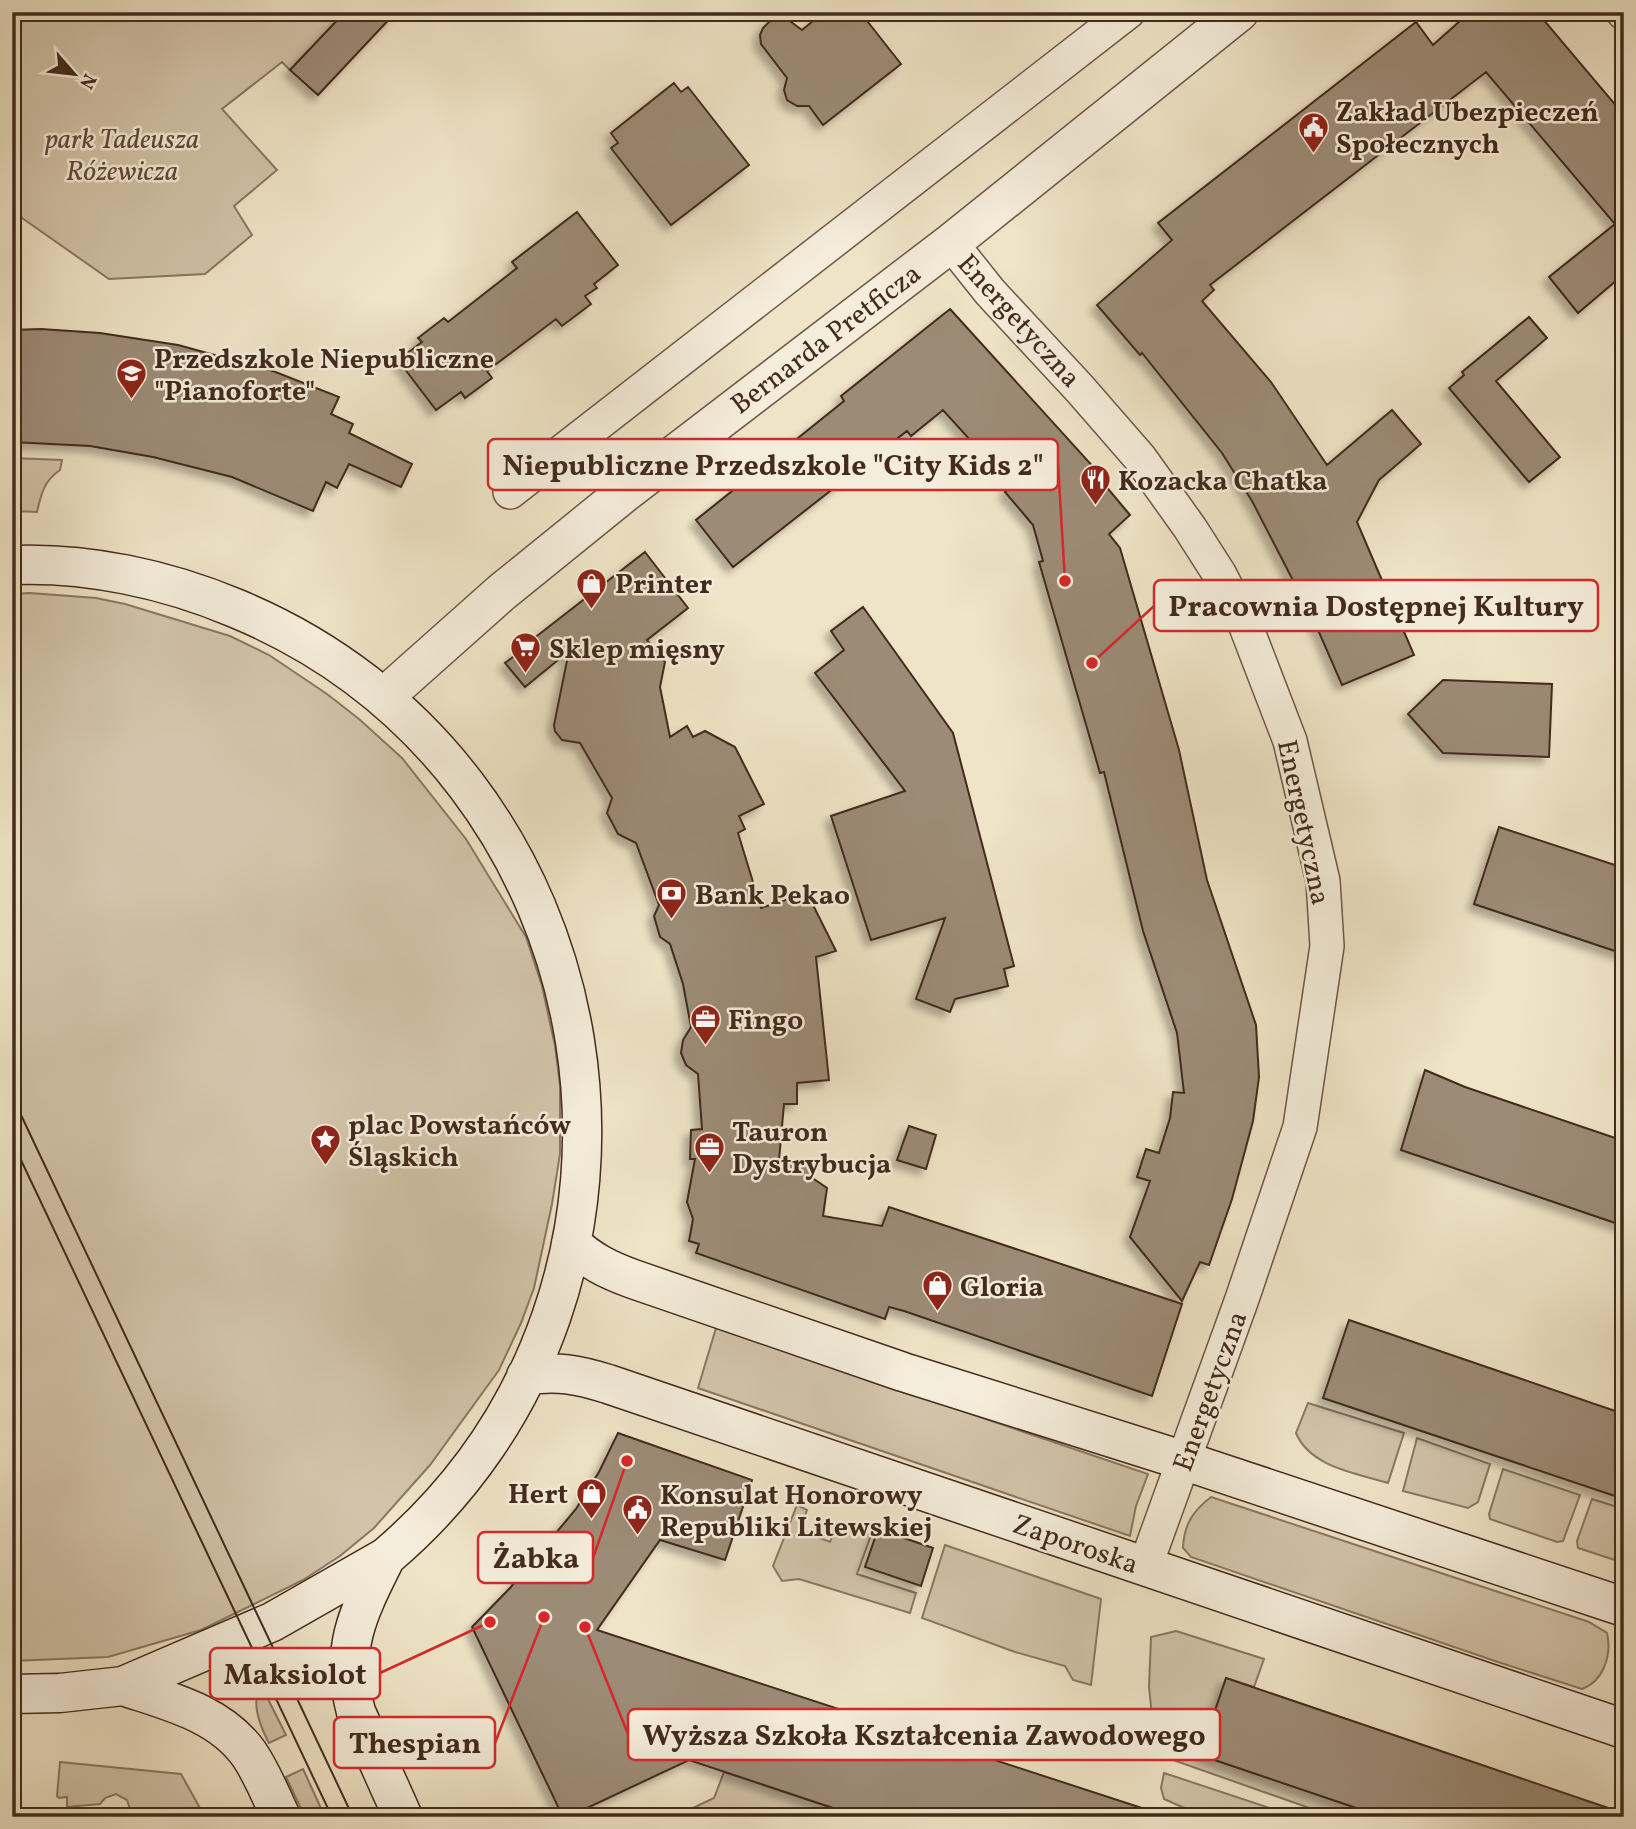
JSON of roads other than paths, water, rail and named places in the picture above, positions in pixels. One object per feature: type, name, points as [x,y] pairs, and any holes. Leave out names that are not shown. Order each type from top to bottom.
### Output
[{"type":"main road","name":"Bernarda Pretficza","points":[[384,698],[502,592],[562,543],[800,356],[951,243],[1239,12]]},
{"type":"main road","points":[[12,565],[92,569],[178,587],[206,596],[264,620],[313,646],[384,698],[411,722],[443,756],[478,800],[522,873],[542,916],[559,963],[579,1062],[582,1160],[571,1243],[550,1320],[526,1376],[475,1461],[433,1512],[386,1557],[272,1622],[123,1686],[60,1693],[12,1694]]},
{"type":"main road","points":[[571,1243],[586,1258],[601,1267],[633,1279],[903,1372],[1185,1461],[1624,1607]]},
{"type":"main road","name":"Zaporoska","points":[[526,1376],[554,1372],[583,1376],[1145,1567],[1623,1725]]},
{"type":"main road","points":[[386,1557],[355,1622],[349,1662],[356,1712],[404,1817]]},
{"type":"main road","points":[[123,1686],[198,1713],[225,1729],[248,1753],[281,1817]]},
{"type":"street","points":[[510,492],[1128,12]]},
{"type":"street","name":"Energetyczna","points":[[951,243],[990,292],[1140,458],[1220,575],[1245,624],[1290,741],[1323,881],[1327,946],[1300,1127],[1185,1461],[1145,1567]]},
{"type":"tram line","points":[[12,1096],[353,1817]]},
{"type":"tram line","points":[[12,1141],[332,1817]]},
{"type":"place","name":"Zakład Ubezpieczeń Społecznych","points":[[1313,154]]},
{"type":"place","name":"Przedszkole Niepubliczne \"Pianoforte\"","points":[[131,401]]},
{"type":"place","name":"Kozacka Chatka","points":[[1095,507]]},
{"type":"place","name":"Niepubliczne Przedszkole \"City Kids 2\"","points":[[1065,581]]},
{"type":"place","name":"Printer","points":[[592,610]]},
{"type":"place","name":"Pracownia Dostępnej Kultury","points":[[1092,663]]},
{"type":"place","name":"Sklep mięsny","points":[[526,675]]},
{"type":"place","name":"Bank Pekao","points":[[672,921]]},
{"type":"place","name":"Fingo","points":[[705,1046]]},
{"type":"place","name":"plac Powstańców Śląskich","points":[[325,1167]]},
{"type":"place","name":"Tauron Dystrybucja","points":[[709,1174]]},
{"type":"place","name":"Gloria","points":[[937,1313]]},
{"type":"place","name":"Żabka","points":[[627,1461]]},
{"type":"place","name":"Hert","points":[[591,1520]]},
{"type":"place","name":"Konsulat Honorowy Republiki Litewskiej","points":[[637,1537]]},
{"type":"place","name":"Thespian","points":[[544,1617]]},
{"type":"place","name":"Maksiolot","points":[[490,1622]]},
{"type":"place","name":"Wyższa Szkoła Kształcenia Zawodowego","points":[[585,1627]]},
{"type":"park label","name":"park Tadeusza Różewicza","points":[[122,154]]}]
